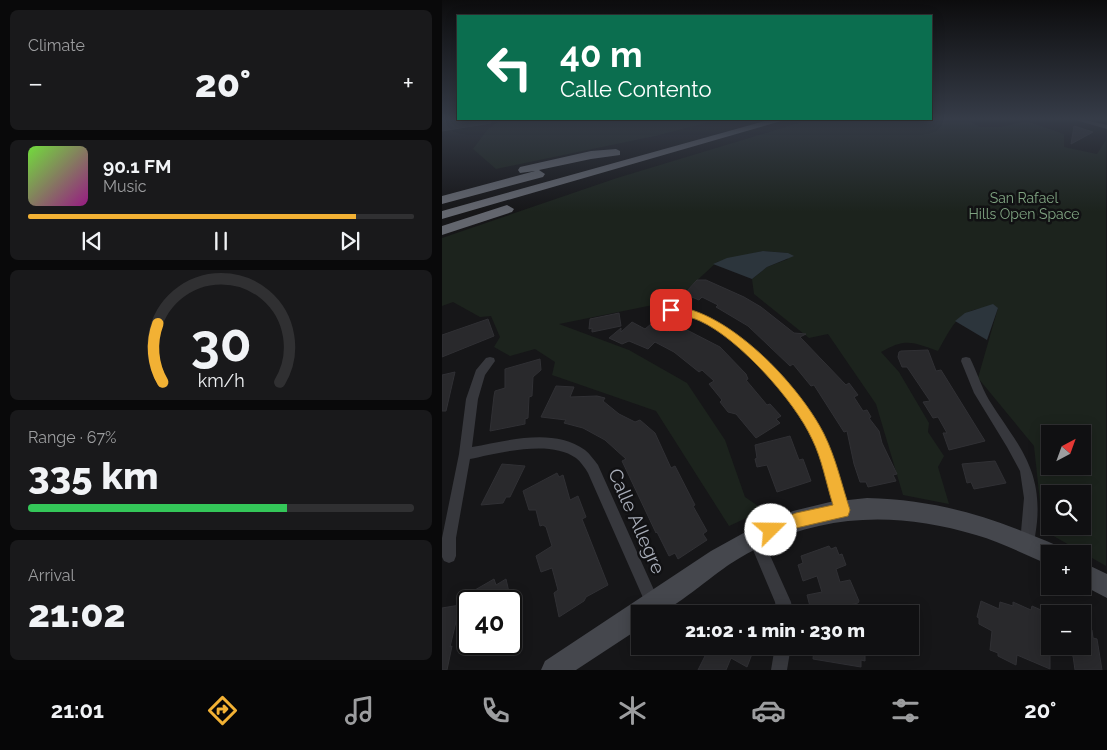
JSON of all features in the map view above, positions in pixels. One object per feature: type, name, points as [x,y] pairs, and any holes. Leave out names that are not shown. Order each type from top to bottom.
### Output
[{"type":"highway","points":[[442,200],[648,149]]},
{"type":"highway","points":[[442,188],[591,155],[622,155]]},
{"type":"highway","points":[[442,215],[622,155]]},
{"type":"highway","points":[[442,231],[599,177],[622,155]]},
{"type":"street","points":[[671,310],[694,314],[726,331],[744,344],[798,404],[819,437],[843,510]]},
{"type":"street","points":[[449,556],[449,538],[465,454],[472,399],[480,373],[490,361]]},
{"type":"street","points":[[966,361],[971,380],[1006,434],[1027,473],[1032,504],[1027,543]]},
{"type":"street","name":"Calle Allegre","points":[[465,454],[535,442],[557,445],[580,453],[593,469],[602,487],[653,604]]},
{"type":"street","points":[[554,670],[720,558],[755,538],[796,521],[843,510],[881,508],[945,515],[982,525],[1041,550]]},
{"type":"street","points":[[755,538],[784,605]]},
{"type":"street","points":[[1091,578],[1106,587]]},
{"type":"street","points":[[779,670],[782,655]]},
{"type":"green space","points":[[473,149],[591,149],[496,169]]},
{"type":"green space","name":"San Rafael Hills Open Space","points":[[712,149],[1075,149],[1097,154],[1100,149],[1106,149],[1106,566],[1091,557],[1091,545],[1069,545],[1052,535],[1091,535],[1091,485],[1041,485],[1041,511],[1034,446],[978,378],[998,308],[975,309],[960,318],[954,324],[938,351],[921,345],[903,343],[881,352],[899,372],[929,423],[928,432],[944,456],[938,467],[949,504],[903,495],[876,404],[828,334],[809,338],[754,294],[752,279],[767,267],[788,259],[787,253],[763,251],[717,262],[679,297],[669,295],[658,304],[559,324],[629,350],[687,383],[725,440],[745,497],[764,510],[729,526],[656,411],[552,375],[555,362],[535,349],[510,356],[494,347],[500,337],[491,316],[480,317],[453,302],[442,306],[442,238],[617,178]]},
{"type":"shaded area","points":[[763,251],[788,253],[794,256],[767,267],[752,279],[713,264],[727,258]]},
{"type":"shaded area","points":[[993,304],[998,308],[987,340],[955,321],[965,313]]},
{"type":"building","points":[[697,280],[706,280],[744,297],[761,307],[794,333],[806,334],[800,337],[846,385],[849,383],[858,395],[854,397],[863,411],[867,410],[871,417],[869,418],[879,431],[882,443],[897,474],[893,475],[896,481],[868,487],[866,482],[860,482],[847,431],[844,432],[814,385],[811,386],[793,364],[790,366],[748,326],[716,307],[718,305],[702,297],[699,300],[684,294]]},
{"type":"building","points":[[619,313],[621,326],[592,332],[592,328],[589,329],[590,319]]},
{"type":"building","points":[[488,319],[494,336],[442,357],[442,335]]},
{"type":"building","points":[[632,322],[645,329],[651,324],[669,332],[674,327],[685,329],[720,347],[746,374],[748,379],[746,380],[767,405],[770,404],[781,416],[776,419],[780,423],[756,438],[736,414],[728,412],[720,402],[722,400],[709,384],[714,381],[702,370],[699,372],[674,352],[655,342],[648,349],[629,341],[622,344],[609,338],[621,328],[621,332]]},
{"type":"building","points":[[928,350],[936,371],[941,370],[985,441],[949,450],[943,433],[947,433],[938,417],[933,418],[923,402],[930,401],[907,367],[902,367],[898,357],[901,351]]},
{"type":"building","points":[[540,359],[541,370],[533,377],[532,396],[529,397],[528,418],[525,419],[525,424],[490,431],[495,391],[505,388],[505,369]]},
{"type":"building","points":[[455,372],[446,411],[442,411],[442,375]]},
{"type":"building","points":[[556,386],[574,387],[570,397],[597,396],[605,398],[603,401],[619,414],[635,422],[640,420],[655,433],[671,468],[675,466],[695,505],[693,506],[707,531],[703,534],[707,540],[678,559],[675,553],[669,556],[622,461],[626,459],[605,440],[583,428],[564,423],[566,420],[541,417]]},
{"type":"building","points":[[790,436],[799,460],[803,459],[811,481],[777,492],[767,465],[757,467],[755,445]]},
{"type":"building","points":[[995,461],[1006,483],[974,489],[971,482],[967,483],[962,464]]},
{"type":"building","points":[[502,464],[525,466],[510,497],[506,497],[503,503],[481,505]]},
{"type":"building","points":[[557,473],[559,477],[563,475],[570,500],[578,496],[586,517],[582,519],[608,585],[586,597],[584,601],[559,617],[554,593],[558,590],[552,568],[541,572],[536,556],[552,546],[546,527],[540,526],[536,510],[529,510],[523,491]]},
{"type":"building","points":[[829,546],[831,549],[836,547],[839,555],[842,554],[846,565],[836,569],[840,582],[850,580],[859,601],[858,603],[850,605],[810,605],[807,595],[822,592],[817,576],[803,581],[798,565],[803,563],[801,556]]},
{"type":"building","points":[[494,579],[496,585],[506,579],[508,590],[475,590]]},
{"type":"building","points":[[981,601],[999,609],[1000,602],[1013,606],[1013,602],[1031,610],[1032,606],[1041,610],[1041,655],[1050,655],[1050,669],[1017,655],[1016,665],[998,656],[998,653],[990,650],[992,631],[979,624],[979,618],[977,617]]},
{"type":"building","points":[[457,606],[457,618],[447,670],[442,670],[442,608]]},
{"type":"building","points":[[1092,630],[1093,638],[1097,639],[1102,670],[1075,670],[1073,656],[1071,655],[1091,655]]},
{"type":"building","points":[[706,655],[752,655],[747,667],[731,658],[726,670],[698,670]]},
{"type":"building","points":[[813,655],[865,655],[865,661],[861,660],[861,667],[813,659]]},
{"type":"route","points":[[671,310],[682,310],[705,319],[744,344],[798,404],[819,437],[843,510],[820,514],[771,530]]}]
